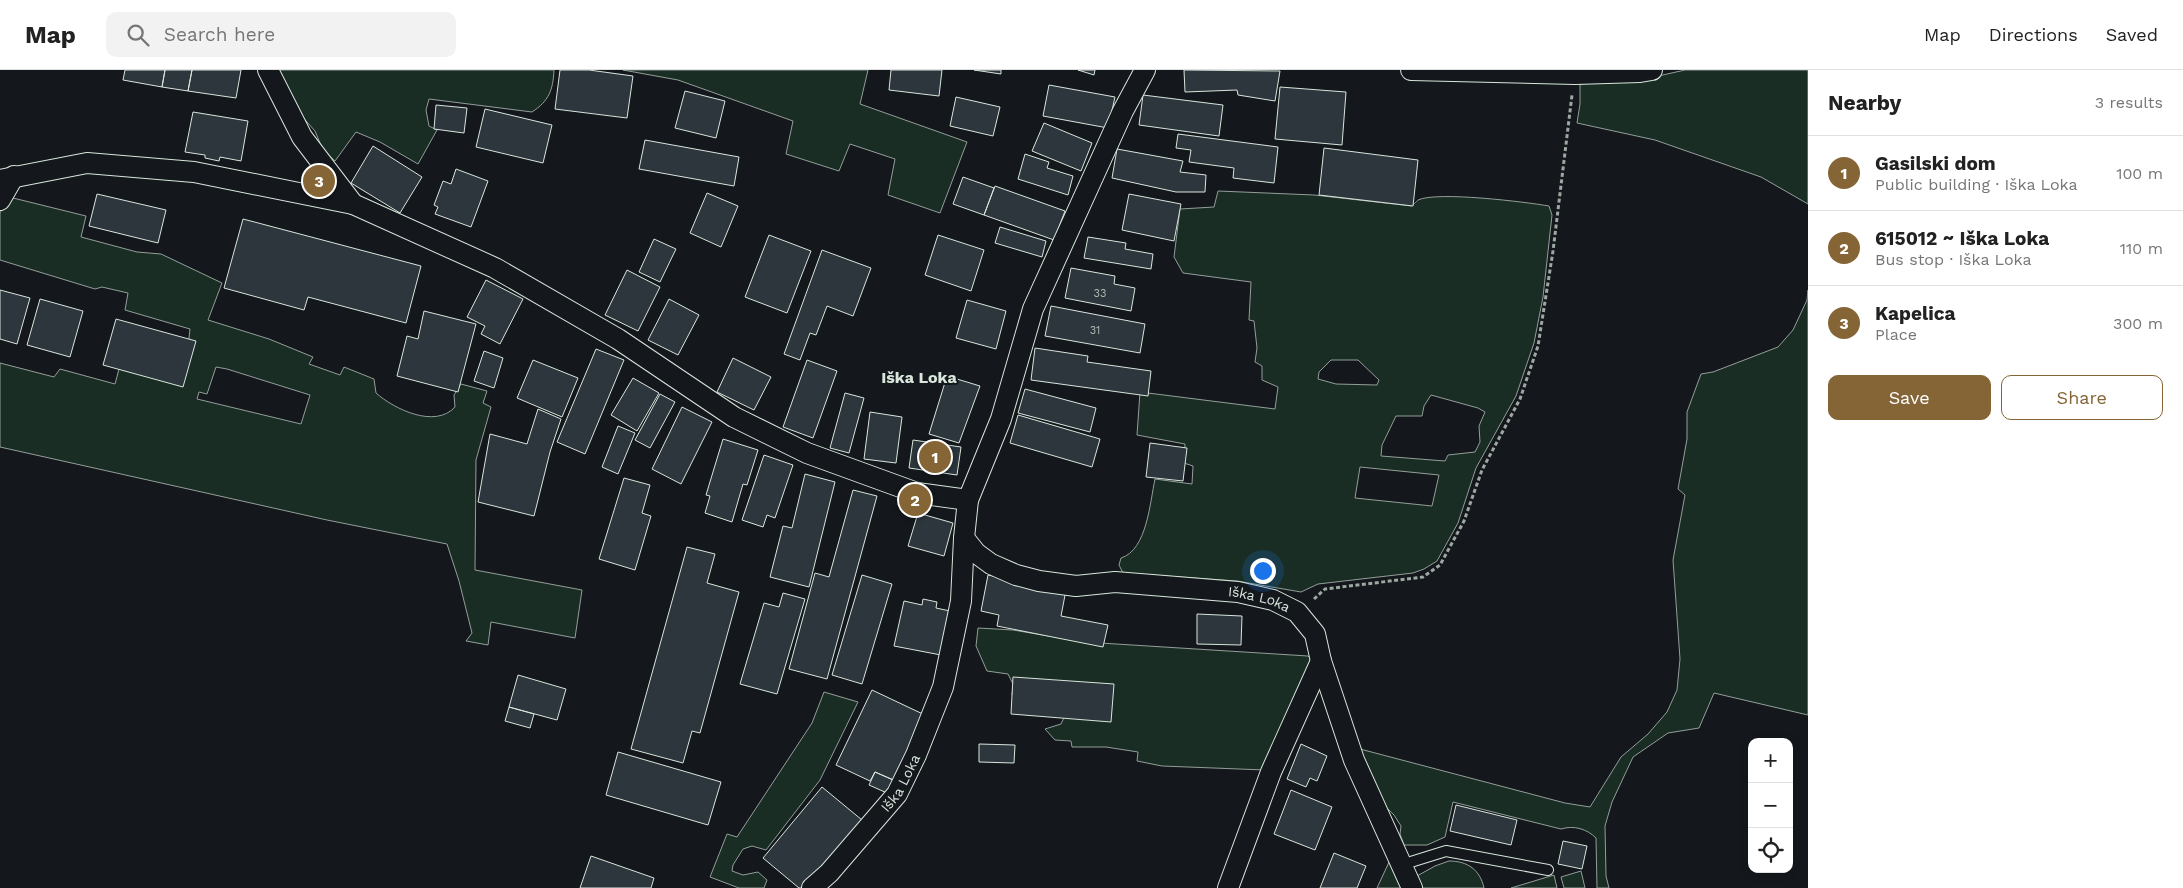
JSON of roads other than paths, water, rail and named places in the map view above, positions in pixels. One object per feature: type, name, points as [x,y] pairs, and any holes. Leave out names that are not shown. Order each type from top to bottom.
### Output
[{"type":"street","points":[[268,70],[302,137],[352,204]]},
{"type":"street","name":"Iška Loka","points":[[812,888],[841,859],[897,794],[916,755],[943,687],[961,601],[968,500],[1002,419],[1033,309],[1119,120],[1145,70]]},
{"type":"street","points":[[1412,70],[1575,74],[1652,70]]},
{"type":"street","points":[[0,200],[7,178],[87,163],[194,172],[352,204],[496,268],[618,339],[734,417],[807,453],[917,493],[968,500]]},
{"type":"street","name":"Iška Loka","points":[[964,538],[976,553],[991,564],[1016,575],[1039,581],[1076,586],[1115,582],[1238,592],[1272,600],[1298,612],[1315,634],[1321,661],[1354,760],[1412,888]]},
{"type":"street","points":[[1228,888],[1271,772],[1321,661]]},
{"type":"lane","points":[[1401,865],[1446,851],[1548,870]]},
{"type":"place","name":"Kapelica","points":[[319,181]]},
{"type":"place","name":"Gasilski dom","points":[[935,457]]},
{"type":"place","name":"615012 ~ Iška Loka","points":[[915,500]]},
{"type":"district","name":"Iška Loka","points":[[919,377]]}]
